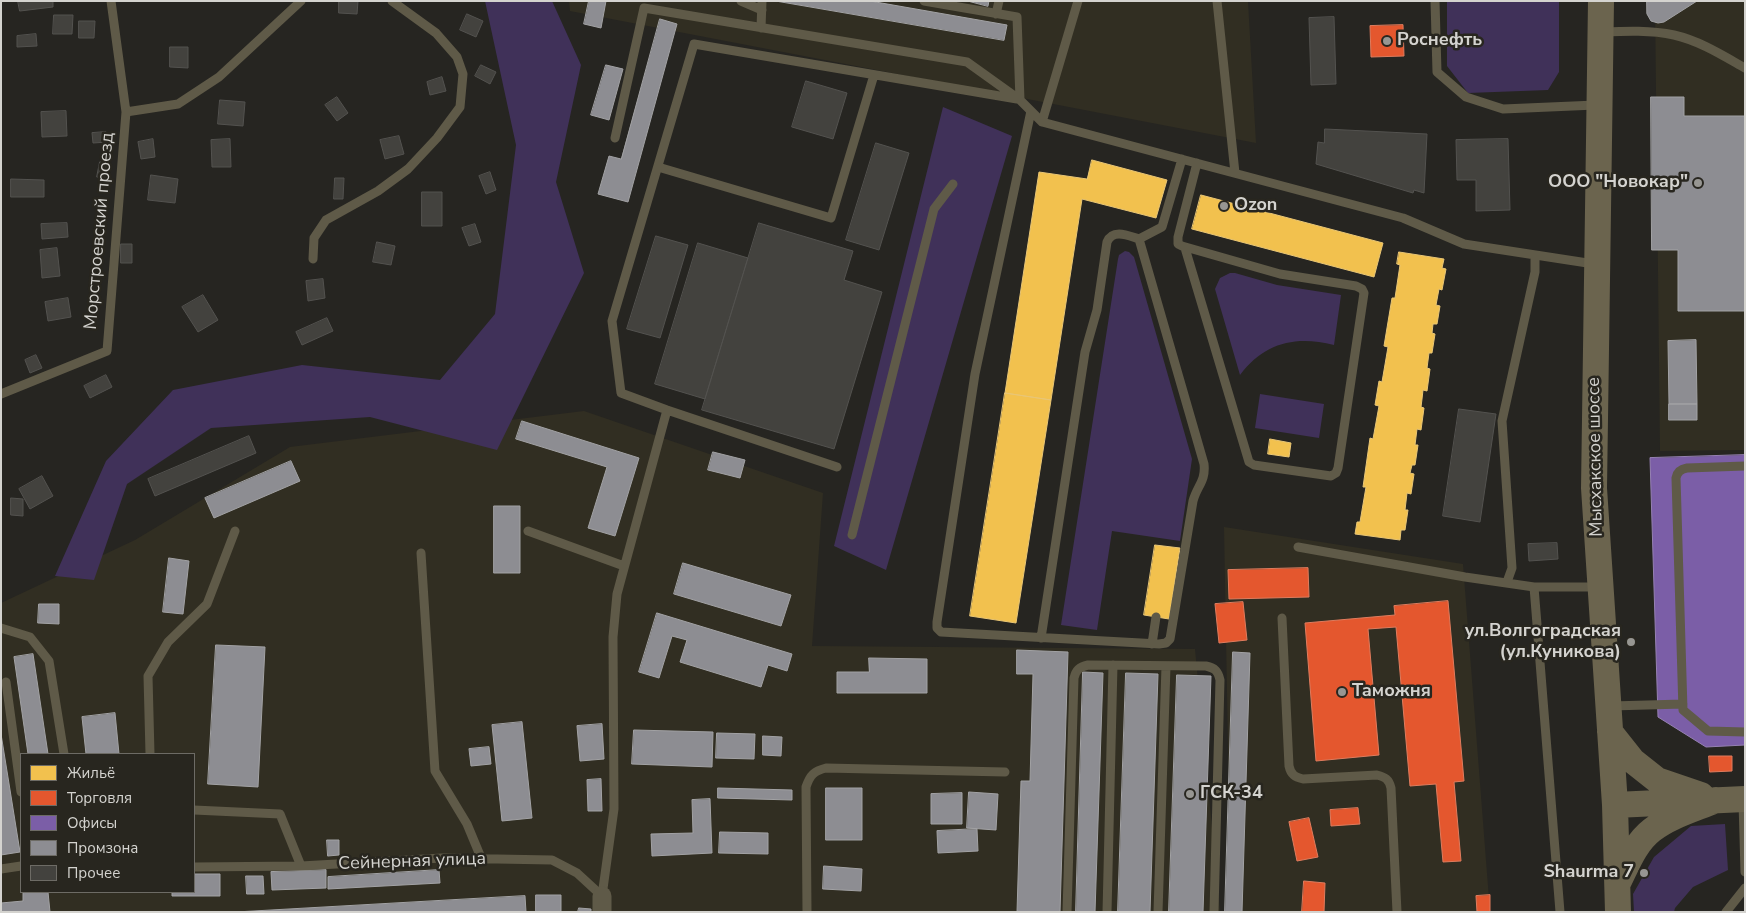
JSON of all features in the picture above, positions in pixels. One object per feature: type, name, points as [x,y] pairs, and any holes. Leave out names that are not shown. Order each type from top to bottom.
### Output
[{"type":"street","name":"Мысхакское шоссе","points":[[1601,1],[1594,488],[1615,805],[1618,912]]},
{"type":"street","points":[[1610,732],[1633,761],[1657,780],[1716,800]]},
{"type":"street","points":[[1615,805],[1744,799]]},
{"type":"street","points":[[1617,883],[1636,849],[1651,831],[1670,819],[1716,800]]},
{"type":"lane","name":"Морстроевский проезд","points":[[1,394],[107,351],[126,112],[112,1]]},
{"type":"lane","points":[[126,112],[178,104],[219,76],[301,1]]},
{"type":"lane","points":[[312,259],[314,238],[326,220],[378,192],[408,169],[437,138],[460,107],[463,74],[457,58],[436,33],[392,1]]},
{"type":"lane","points":[[741,1],[762,6],[761,28]]},
{"type":"lane","points":[[924,1],[1017,17],[1020,100]]},
{"type":"lane","points":[[996,14],[999,1]]},
{"type":"lane","points":[[1042,122],[1078,1]]},
{"type":"lane","points":[[1217,1],[1235,173]]},
{"type":"lane","points":[[1435,1],[1437,72],[1466,97],[1503,109],[1599,105]]},
{"type":"lane","points":[[615,138],[644,8],[967,62],[1020,100],[1042,122],[1403,218],[1464,244],[1597,264]]},
{"type":"lane","points":[[1600,32],[1641,31],[1674,35],[1712,49],[1745,68]]},
{"type":"lane","points":[[837,467],[621,393],[612,321],[694,44],[1020,100]]},
{"type":"lane","points":[[658,167],[831,218],[874,75]]},
{"type":"lane","points":[[1031,111],[975,374],[937,622],[937,628],[940,632],[947,634],[1152,644],[1166,643],[1170,639],[1193,501],[1195,492],[1205,474],[1204,464],[1140,239]]},
{"type":"lane","points":[[1041,638],[1085,352],[1097,310],[1107,242],[1109,237],[1118,234],[1140,239],[1162,228],[1182,159]]},
{"type":"lane","points":[[1185,248],[1246,458],[1254,465],[1331,476],[1336,473],[1364,298],[1362,289],[1356,286],[1280,274],[1185,248],[1178,244],[1177,241],[1197,163]]},
{"type":"lane","points":[[852,535],[934,208],[953,184]]},
{"type":"lane","points":[[1507,582],[1512,568],[1502,421],[1535,272],[1536,255]]},
{"type":"lane","points":[[602,904],[614,809],[613,636],[617,594],[667,410]]},
{"type":"lane","points":[[1745,466],[1687,468],[1681,469],[1677,474],[1683,710],[1708,731],[1745,732]]},
{"type":"lane","points":[[528,530],[624,566]]},
{"type":"lane","points":[[150,753],[148,676],[168,642],[207,604],[235,531]]},
{"type":"lane","points":[[1298,547],[1465,577],[1534,587],[1600,587]]},
{"type":"lane","points":[[421,553],[435,771],[467,824],[482,860]]},
{"type":"lane","points":[[1534,587],[1560,912]]},
{"type":"lane","points":[[1152,644],[1156,617]]},
{"type":"lane","points":[[1282,618],[1289,766],[1291,773],[1296,778],[1303,779],[1377,775],[1384,776],[1389,781],[1391,788],[1397,912]]},
{"type":"lane","points":[[1,628],[30,637],[49,661],[61,724],[64,753]]},
{"type":"lane","points":[[1107,912],[1113,665]]},
{"type":"lane","points":[[1067,912],[1074,678],[1076,671],[1081,667],[1113,665],[1206,666],[1213,668],[1218,673],[1220,680],[1214,912]]},
{"type":"lane","points":[[1158,912],[1166,666]]},
{"type":"lane","points":[[6,682],[20,785]]},
{"type":"lane","points":[[1608,706],[1683,704]]},
{"type":"lane","points":[[807,912],[806,787],[809,778],[816,770],[826,768],[1005,772]]},
{"type":"lane","points":[[1744,799],[1745,872]]},
{"type":"lane","points":[[195,810],[280,814],[301,866]]},
{"type":"lane","name":"Сейнерная улица","points":[[195,867],[301,866],[442,858],[552,860],[577,874],[602,904]]},
{"type":"lane","points":[[1,869],[20,866]]},
{"type":"lane","points":[[1726,912],[1745,888]]},
{"type":"shaded area","points":[[485,1],[552,1],[581,65],[556,182],[584,273],[497,450],[370,417],[211,428],[127,484],[94,580],[55,576],[106,461],[173,390],[302,365],[440,380],[495,314],[516,145]]},
{"type":"shaded area","points":[[569,1],[1248,1],[1256,143],[570,11]]},
{"type":"shaded area","points":[[1447,1],[1559,1],[1559,72],[1548,90],[1468,93],[1447,66]]},
{"type":"shaded area","points":[[1655,1],[1745,1],[1745,450],[1660,451]]},
{"type":"shaded area","points":[[943,107],[1012,136],[886,570],[834,546]]},
{"type":"shaded area","points":[[1125,251],[1134,257],[1192,459],[1180,541],[1112,531],[1097,630],[1061,625],[1118,259],[1119,255]]},
{"type":"shaded area","points":[[1230,273],[1277,285],[1341,295],[1334,345],[1306,341],[1281,344],[1259,355],[1240,375],[1215,289],[1220,278]]},
{"type":"shaded area","points":[[1260,394],[1324,404],[1319,438],[1255,428]]},
{"type":"shaded area","points":[[584,411],[823,493],[812,646],[1195,649],[1220,912],[1,912],[1,603],[135,540],[290,447]]},
{"type":"shaded area","points":[[1224,527],[1463,564],[1490,912],[1231,912]]},
{"type":"shaded area","points":[[1725,824],[1728,870],[1693,887],[1675,908],[1674,912],[1634,912],[1633,894],[1654,857],[1691,826]]},
{"type":"building: Жильё","points":[[1092,160],[1167,180],[1156,218],[1082,199],[1051,400],[1005,393],[1039,172],[1087,179]]},
{"type":"building: Жильё","points":[[1201,195],[1383,243],[1374,277],[1192,229]]},
{"type":"building: Жильё","points":[[1399,252],[1444,259],[1442,268],[1446,269],[1442,290],[1439,289],[1436,305],[1440,306],[1437,324],[1433,324],[1432,333],[1435,334],[1432,353],[1429,353],[1427,368],[1430,369],[1427,391],[1423,390],[1421,407],[1424,408],[1421,430],[1417,429],[1415,445],[1418,445],[1415,465],[1412,465],[1410,473],[1414,474],[1411,494],[1407,493],[1405,510],[1408,510],[1405,530],[1401,530],[1400,540],[1355,534],[1357,522],[1360,522],[1366,487],[1363,487],[1370,438],[1373,439],[1379,406],[1375,405],[1379,381],[1382,382],[1388,347],[1384,346],[1392,298],[1395,298],[1400,265],[1397,264]]},
{"type":"building: Жильё","points":[[1005,393],[1051,400],[1016,623],[970,616]]},
{"type":"building: Жильё","points":[[1270,439],[1291,443],[1289,457],[1268,454]]},
{"type":"building: Жильё","points":[[1745,485],[1745,719],[1722,720],[1714,486]]},
{"type":"building: Жильё","points":[[1155,545],[1180,548],[1169,619],[1144,615]]},
{"type":"building: Торговля","name":"Роснефть","points":[[1403,25],[1404,56],[1371,57],[1370,26]]},
{"type":"building: Торговля","points":[[1308,568],[1309,597],[1229,599],[1228,570]]},
{"type":"building: Торговля","name":"Таможня","points":[[1448,601],[1464,781],[1454,782],[1461,861],[1443,862],[1436,784],[1410,786],[1396,627],[1368,629],[1379,755],[1316,761],[1305,623],[1395,615],[1394,606]]},
{"type":"building: Торговля","points":[[1243,602],[1247,640],[1219,643],[1215,604]]},
{"type":"building: Торговля","points":[[1709,756],[1732,756],[1732,771],[1710,772]]},
{"type":"building: Торговля","points":[[1358,808],[1360,824],[1331,826],[1330,810]]},
{"type":"building: Торговля","points":[[1309,818],[1318,857],[1297,861],[1289,822]]},
{"type":"building: Торговля","points":[[1304,881],[1325,883],[1324,912],[1302,912]]},
{"type":"building: Торговля","points":[[1490,895],[1490,912],[1477,912],[1476,896]]},
{"type":"building: Офисы","points":[[1745,455],[1745,745],[1706,747],[1658,717],[1650,458]]},
{"type":"building: Промзона","points":[[589,1],[606,1],[601,28],[584,24]]},
{"type":"building: Промзона","points":[[776,1],[870,1],[1007,25],[1004,40]]},
{"type":"building: Промзона","points":[[968,1],[989,1],[988,6]]},
{"type":"building: Промзона","points":[[1647,1],[1697,1],[1664,22],[1658,23],[1651,21],[1647,14]]},
{"type":"building: Промзона","points":[[660,19],[677,24],[628,202],[598,194],[609,156],[621,159]]},
{"type":"building: Промзона","points":[[606,65],[623,69],[609,120],[591,115]]},
{"type":"building: Промзона","name":"ООО \"Новокар\"","points":[[1651,97],[1684,97],[1684,116],[1745,116],[1745,311],[1678,311],[1678,250],[1652,250]]},
{"type":"building: Промзона","points":[[1696,340],[1697,404],[1669,404],[1668,341]]},
{"type":"building: Промзона","points":[[1669,404],[1697,404],[1697,420],[1669,420]]},
{"type":"building: Промзона","points":[[522,421],[639,458],[615,536],[588,528],[607,467],[516,439]]},
{"type":"building: Промзона","points":[[713,452],[745,460],[740,478],[708,470]]},
{"type":"building: Промзона","points":[[291,461],[300,481],[214,518],[205,498]]},
{"type":"building: Промзона","points":[[494,506],[520,506],[520,573],[494,573]]},
{"type":"building: Промзона","points":[[169,558],[189,561],[183,614],[163,612]]},
{"type":"building: Промзона","points":[[683,563],[791,595],[781,626],[674,594]]},
{"type":"building: Промзона","points":[[39,604],[59,604],[59,624],[38,623]]},
{"type":"building: Промзона","points":[[657,613],[792,654],[787,671],[768,665],[761,687],[680,662],[687,640],[672,636],[659,678],[639,672]]},
{"type":"building: Промзона","points":[[216,645],[265,647],[258,787],[208,784]]},
{"type":"building: Промзона","points":[[1017,650],[1068,652],[1060,912],[1017,912],[1021,781],[1030,781],[1033,674],[1017,674]]},
{"type":"building: Промзона","points":[[1233,652],[1250,653],[1242,912],[1225,912]]},
{"type":"building: Промзона","points":[[33,654],[48,753],[28,753],[14,657]]},
{"type":"building: Промзона","points":[[869,658],[927,659],[927,693],[837,693],[837,672],[869,672]]},
{"type":"building: Промзона","points":[[1083,672],[1103,673],[1095,912],[1076,912]]},
{"type":"building: Промзона","name":"ГСК-34","points":[[1126,673],[1158,674],[1150,912],[1118,912]]},
{"type":"building: Промзона","name":"ГСК-34","points":[[1177,675],[1211,676],[1203,912],[1169,912]]},
{"type":"building: Промзона","points":[[115,713],[119,753],[86,753],[82,717]]},
{"type":"building: Промзона","points":[[522,722],[532,818],[502,821],[492,725]]},
{"type":"building: Промзона","points":[[602,724],[604,759],[580,761],[577,726]]},
{"type":"building: Промзона","points":[[634,730],[713,732],[712,767],[632,764]]},
{"type":"building: Промзона","points":[[717,733],[755,734],[754,759],[716,758]]},
{"type":"building: Промзона","points":[[1,734],[20,852],[1,855]]},
{"type":"building: Промзона","points":[[763,736],[782,737],[781,756],[763,755]]},
{"type":"building: Промзона","points":[[489,747],[491,764],[471,766],[469,749]]},
{"type":"building: Промзона","points":[[601,779],[602,811],[588,811],[587,780]]},
{"type":"building: Промзона","points":[[718,788],[792,790],[792,800],[718,798]]},
{"type":"building: Промзона","points":[[826,788],[862,788],[862,840],[826,840]]},
{"type":"building: Промзона","points":[[969,792],[998,794],[996,830],[967,828]]},
{"type":"building: Промзона","points":[[962,793],[962,824],[931,824],[931,794]]},
{"type":"building: Промзона","points":[[710,799],[712,853],[652,856],[651,834],[693,833],[692,800]]},
{"type":"building: Промзона","points":[[977,829],[978,851],[938,853],[937,831]]},
{"type":"building: Промзона","points":[[720,832],[768,833],[768,854],[719,853]]},
{"type":"building: Промзона","points":[[327,840],[339,840],[339,855],[328,856]]},
{"type":"building: Промзона","points":[[824,866],[862,869],[861,891],[823,889]]},
{"type":"building: Промзона","points":[[326,870],[326,888],[272,890],[271,872]]},
{"type":"building: Промзона","points":[[439,870],[440,883],[328,889],[328,877]]},
{"type":"building: Промзона","points":[[195,874],[220,874],[220,896],[172,896],[172,893],[195,893]]},
{"type":"building: Промзона","points":[[246,876],[263,876],[264,894],[247,894]]},
{"type":"building: Промзона","points":[[23,893],[48,893],[50,912],[1,912],[1,903],[23,901]]},
{"type":"building: Промзона","points":[[536,895],[561,895],[561,912],[536,912]]},
{"type":"building: Промзона","points":[[525,896],[526,912],[236,912]]},
{"type":"building: Промзона","points":[[579,908],[591,909],[591,912],[578,912]]},
{"type":"building: Прочее","points":[[18,1],[53,1],[53,7],[20,11]]},
{"type":"building: Прочее","points":[[339,1],[358,1],[357,14],[339,13]]},
{"type":"building: Прочее","points":[[467,14],[483,21],[476,37],[460,30]]},
{"type":"building: Прочее","points":[[54,15],[73,15],[72,34],[53,34]]},
{"type":"building: Прочее","points":[[1334,17],[1336,84],[1311,85],[1309,18]]},
{"type":"building: Прочее","points":[[79,21],[95,21],[94,38],[79,38]]},
{"type":"building: Прочее","points":[[36,34],[37,46],[17,47],[17,36]]},
{"type":"building: Прочее","points":[[170,47],[188,47],[188,68],[170,67]]},
{"type":"building: Прочее","points":[[481,65],[496,72],[490,84],[475,76]]},
{"type":"building: Прочее","points":[[442,77],[446,91],[430,95],[427,82]]},
{"type":"building: Прочее","points":[[806,81],[847,93],[833,139],[792,127]]},
{"type":"building: Прочее","points":[[337,97],[348,113],[337,121],[325,105]]},
{"type":"building: Прочее","points":[[220,100],[245,102],[243,126],[218,124]]},
{"type":"building: Прочее","points":[[66,111],[67,136],[42,137],[41,112]]},
{"type":"building: Прочее","points":[[1325,129],[1427,134],[1424,193],[1414,190],[1413,193],[1316,164],[1318,142],[1324,143]]},
{"type":"building: Прочее","points":[[106,132],[108,142],[93,143],[92,133]]},
{"type":"building: Прочее","points":[[399,136],[404,154],[385,159],[380,140]]},
{"type":"building: Прочее","points":[[153,139],[155,157],[141,159],[138,142]]},
{"type":"building: Прочее","points":[[230,139],[231,167],[212,167],[211,140]]},
{"type":"building: Прочее","points":[[1508,139],[1510,210],[1476,211],[1476,180],[1457,180],[1456,140]]},
{"type":"building: Прочее","points":[[876,143],[909,153],[879,250],[846,240]]},
{"type":"building: Прочее","points":[[100,162],[110,164],[107,179],[97,177]]},
{"type":"building: Прочее","points":[[490,172],[496,190],[486,194],[479,176]]},
{"type":"building: Прочее","points":[[151,175],[178,179],[175,203],[148,200]]},
{"type":"building: Прочее","points":[[335,178],[344,178],[343,199],[334,199]]},
{"type":"building: Прочее","points":[[11,179],[44,180],[44,197],[11,197]]},
{"type":"building: Прочее","points":[[422,192],[442,192],[442,226],[422,226]]},
{"type":"building: Прочее","points":[[67,223],[68,237],[42,239],[41,224]]},
{"type":"building: Прочее","points":[[759,223],[853,251],[844,280],[882,292],[834,449],[702,410]]},
{"type":"building: Прочее","points":[[475,224],[481,242],[469,246],[462,228]]},
{"type":"building: Прочее","points":[[656,236],[688,245],[660,338],[627,329]]},
{"type":"building: Прочее","points":[[377,242],[395,246],[391,265],[373,262]]},
{"type":"building: Прочее","points":[[698,243],[748,258],[705,399],[655,384]]},
{"type":"building: Прочее","points":[[121,244],[132,244],[132,263],[121,263]]},
{"type":"building: Прочее","points":[[57,248],[60,276],[42,278],[40,250]]},
{"type":"building: Прочее","points":[[323,279],[325,298],[308,301],[306,281]]},
{"type":"building: Прочее","points":[[203,295],[218,320],[198,332],[182,307]]},
{"type":"building: Прочее","points":[[68,298],[71,317],[48,321],[45,302]]},
{"type":"building: Прочее","points":[[327,318],[333,331],[302,345],[296,332]]},
{"type":"building: Прочее","points":[[36,355],[42,368],[30,373],[25,360]]},
{"type":"building: Прочее","points":[[106,375],[112,387],[90,398],[84,386]]},
{"type":"building: Прочее","points":[[1459,409],[1496,414],[1480,522],[1443,516]]},
{"type":"building: Прочее","points":[[249,436],[256,453],[155,496],[148,479]]},
{"type":"building: Прочее","points":[[42,476],[53,496],[30,509],[19,489]]},
{"type":"building: Прочее","points":[[11,498],[23,499],[23,516],[11,515]]},
{"type":"building: Прочее","points":[[1557,543],[1558,559],[1529,561],[1528,544]]},
{"type":"place","name":"Роснефть","points":[[1387,41]]},
{"type":"place","name":"ООО \"Новокар\"","points":[[1698,183]]},
{"type":"place","name":"Ozon","points":[[1224,206]]},
{"type":"place","name":"ул.Волгоградская (ул.Куникова)","points":[[1631,642]]},
{"type":"place","name":"Таможня","points":[[1342,692]]},
{"type":"place","name":"ГСК-34","points":[[1190,794]]},
{"type":"place","name":"Shaurma 7","points":[[1644,873]]}]
